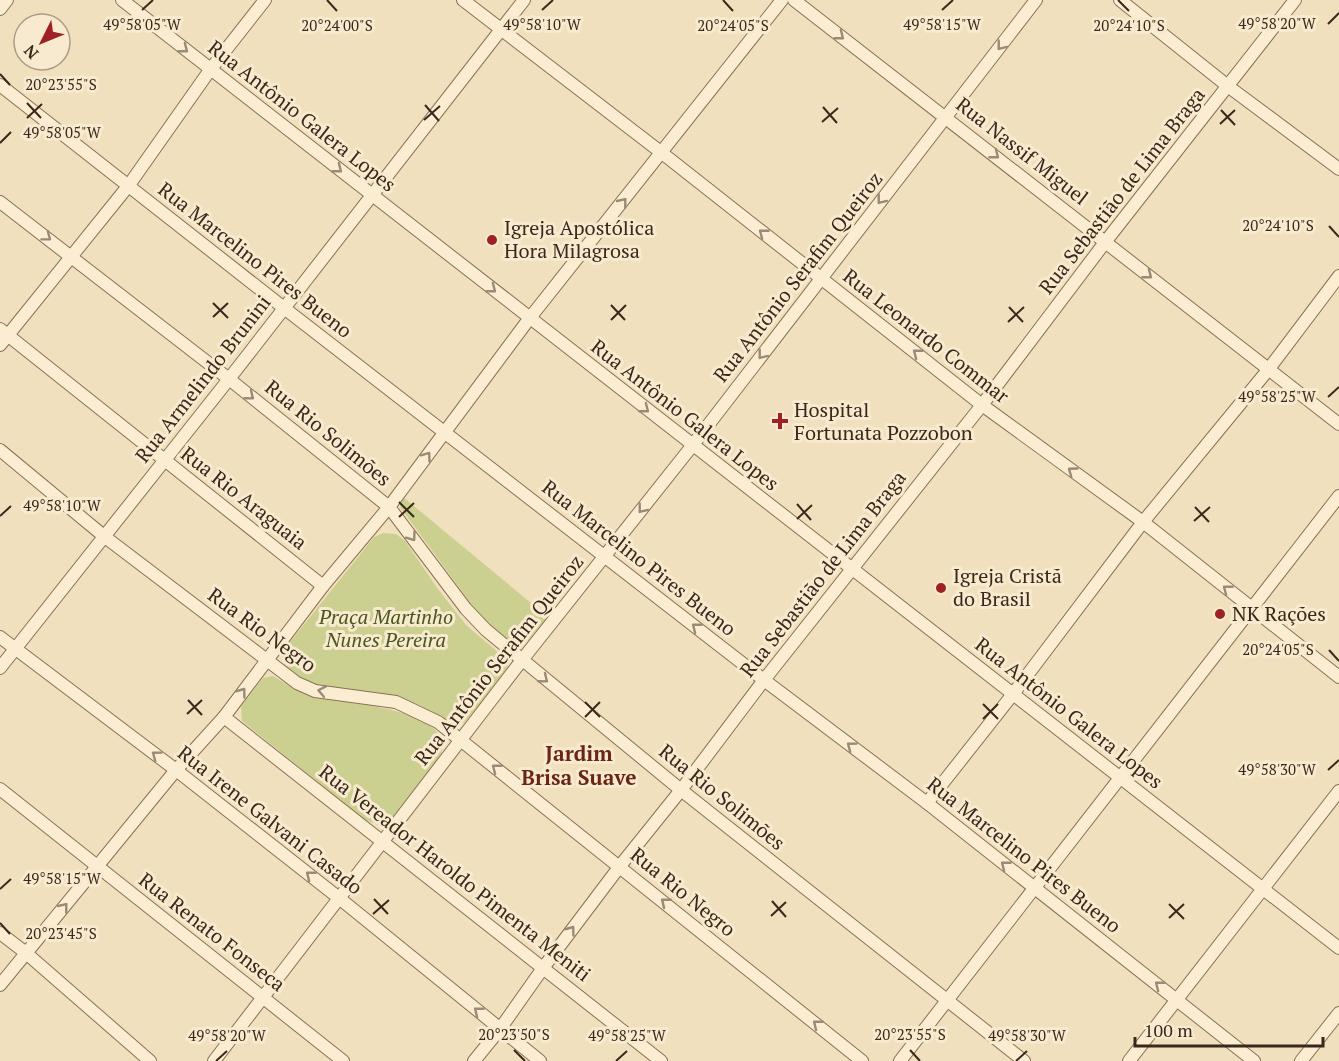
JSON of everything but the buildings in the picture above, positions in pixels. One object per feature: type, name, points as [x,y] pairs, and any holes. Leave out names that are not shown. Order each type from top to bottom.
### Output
[{"type":"street","points":[[0,9],[7,0]]},
{"type":"street","name":"Rua Antônio Galera Lopes","points":[[122,0],[1339,948]]},
{"type":"street","points":[[3,336],[129,185],[210,70],[264,0]]},
{"type":"street","name":"Rua Leonardo Commar","points":[[463,0],[662,153],[982,405],[1143,522],[1339,677]]},
{"type":"street","name":"Rua Armelindo Brunini","points":[[0,668],[229,380],[524,0]]},
{"type":"street","points":[[0,985],[176,770],[224,717],[323,586],[389,507],[530,319],[782,0]]},
{"type":"street","name":"Rua Nassif Miguel","points":[[794,0],[1339,423]]},
{"type":"street","name":"Rua Antônio Serafim Queiroz","points":[[214,1061],[522,660],[692,446],[1036,0]]},
{"type":"street","points":[[1120,0],[1228,87],[1339,169]]},
{"type":"street","name":"Rua Sebastião de Lima Braga","points":[[474,1061],[620,866],[982,405],[1106,241],[1295,0]]},
{"type":"street","name":"Rua Marcelino Pires Bueno","points":[[0,85],[764,680],[927,803],[1254,1061]]},
{"type":"street","name":"Rua Rio Solimões","points":[[0,202],[72,256],[389,507],[466,609],[486,630],[681,789],[1024,1061]]},
{"type":"street","points":[[927,803],[1143,522],[1268,370],[1339,276]]},
{"type":"street","name":"Rua Rio Araguaia","points":[[3,336],[323,586]]},
{"type":"street","name":"Rua Rio Negro","points":[[0,450],[105,537],[297,683],[315,691],[396,702],[438,722],[862,1061]]},
{"type":"street","points":[[900,1061],[1339,496]]},
{"type":"street","name":"Rua Irene Galvani Casado","points":[[0,637],[176,770],[339,898],[540,1061]]},
{"type":"street","name":"Rua Vereador Haroldo Pimenta Meniti","points":[[224,717],[661,1061]]},
{"type":"street","name":"Rua Renato Fonseca","points":[[0,789],[343,1061]]},
{"type":"street","points":[[1129,1061],[1339,791]]},
{"type":"street","points":[[0,933],[150,1061]]},
{"type":"street","points":[[1301,1061],[1339,1013]]},
{"type":"green space","points":[[403,497],[548,617],[530,639],[518,645],[508,641],[478,613],[400,507]]},
{"type":"green space","name":"Praça Martinho Nunes Pereira","points":[[383,533],[396,534],[405,541],[466,625],[506,659],[509,669],[464,723],[453,725],[419,705],[397,697],[315,684],[299,678],[285,668],[282,655],[286,647],[374,537]]},
{"type":"green space","points":[[273,676],[314,697],[395,711],[433,727],[441,740],[440,756],[390,821],[379,825],[365,820],[242,721],[241,706],[263,678]]},
{"type":"place","name":"Igreja Apostólica Hora Milagrosa","points":[[492,240]]},
{"type":"place","name":"Hospital Fortunata Pozzobon","points":[[780,421]]},
{"type":"place","name":"Igreja Cristã do Brasil","points":[[941,588]]},
{"type":"place","name":"NK Rações","points":[[1220,614]]},
{"type":"district","name":"Jardim Brisa Suave","points":[[579,766]]}]
